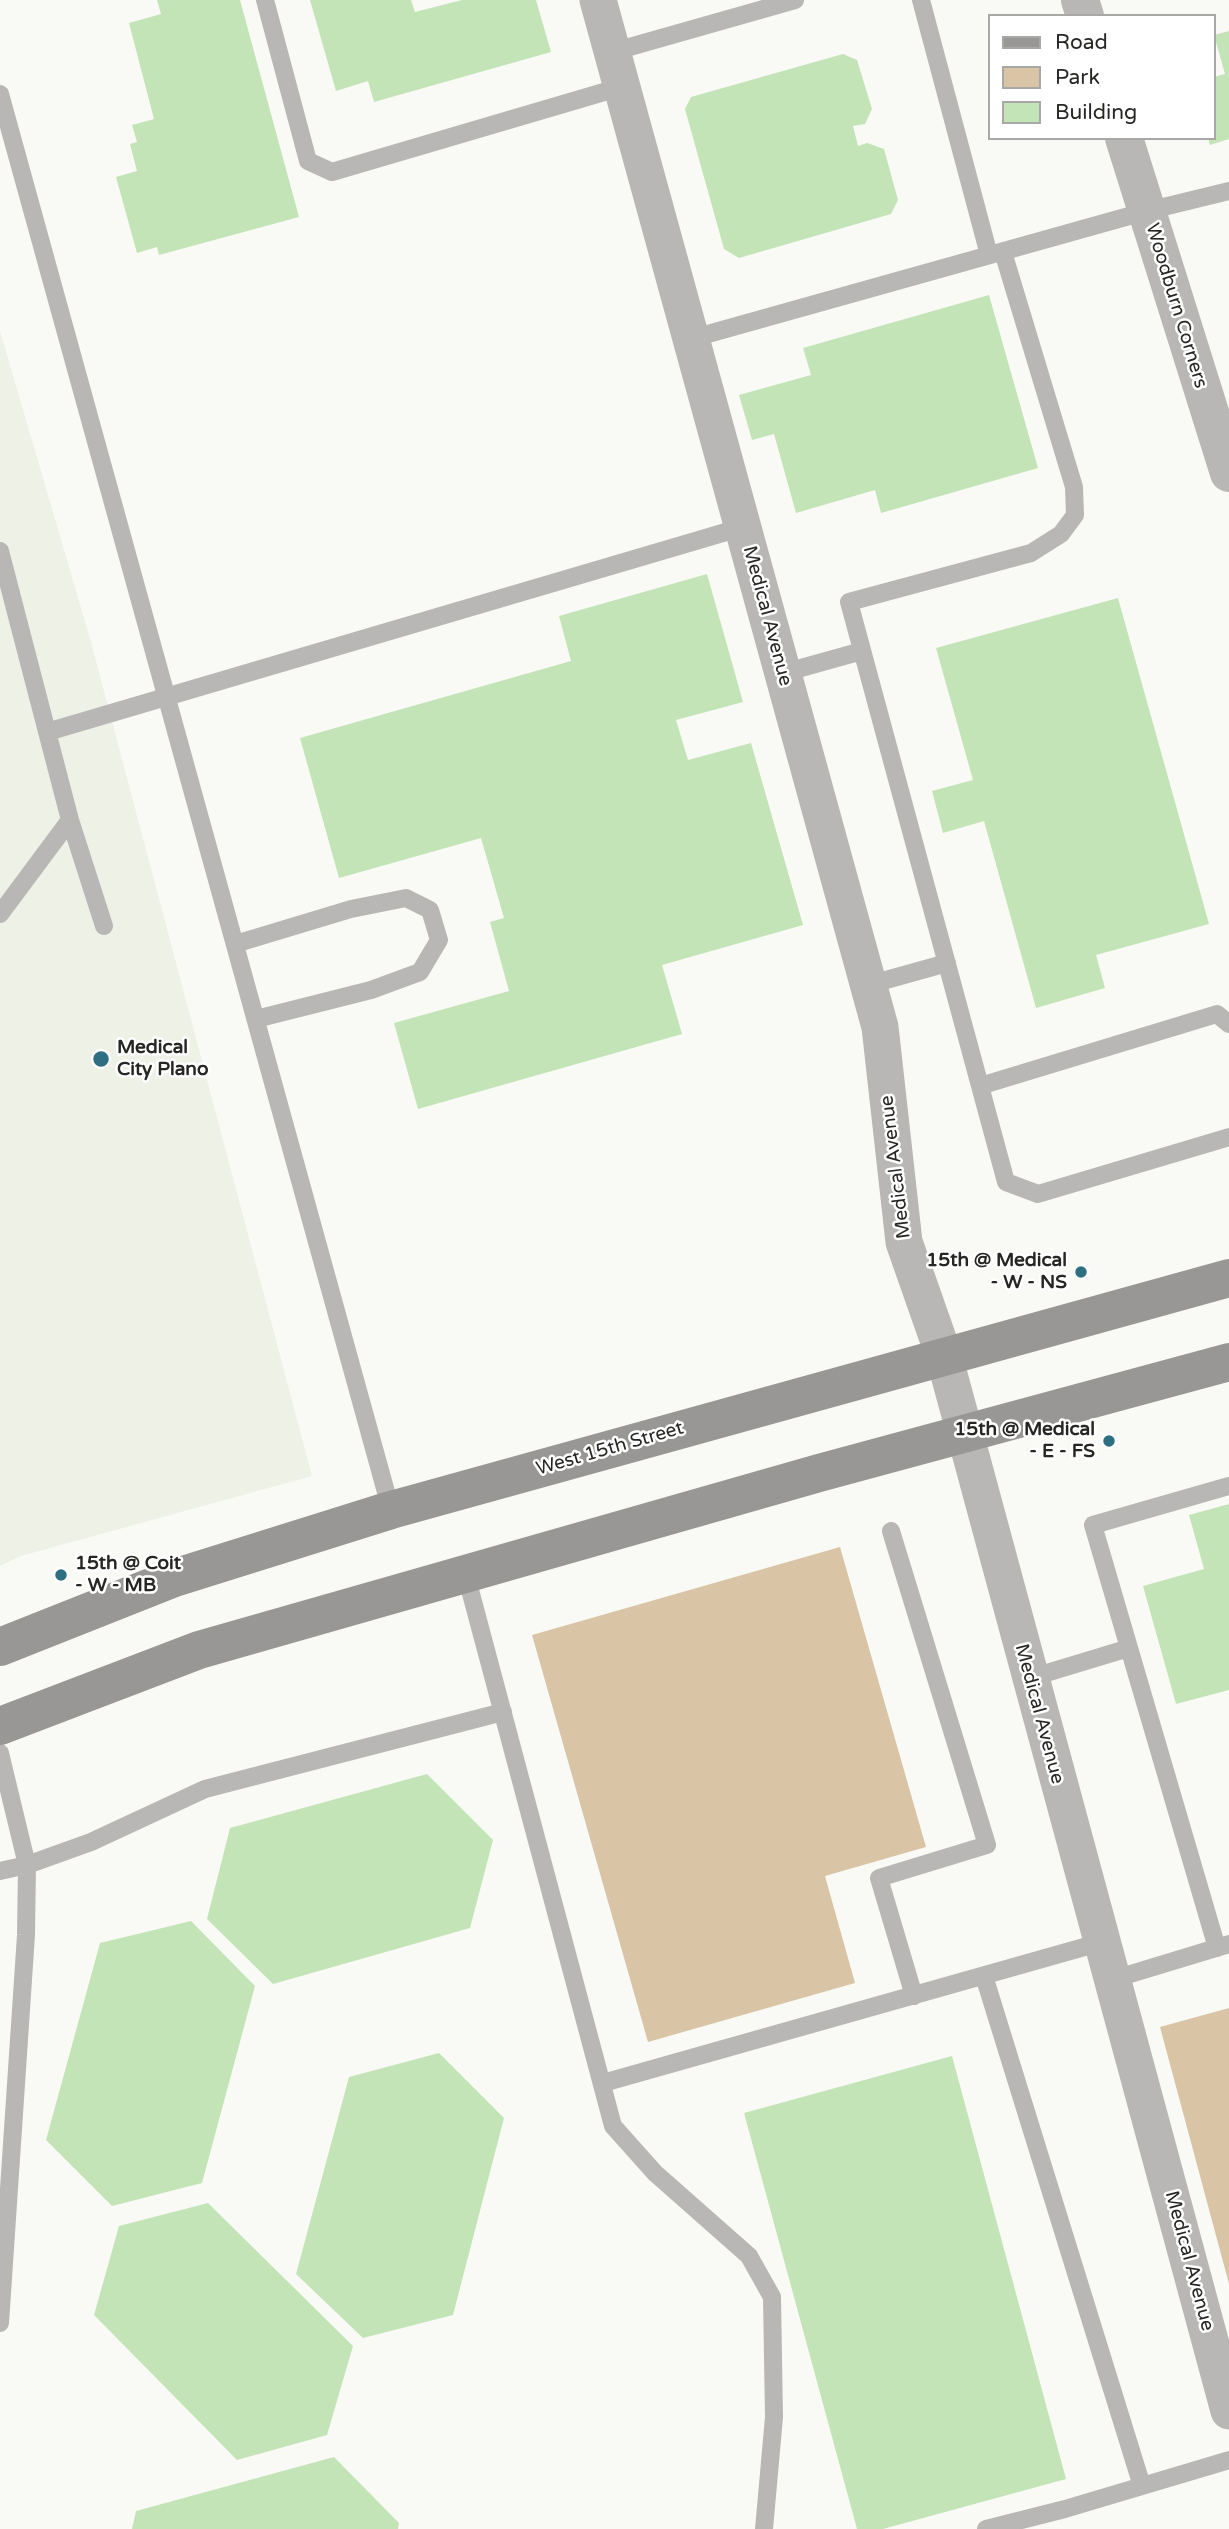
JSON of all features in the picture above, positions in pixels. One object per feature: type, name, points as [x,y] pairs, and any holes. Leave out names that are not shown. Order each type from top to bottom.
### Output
[{"type":"main road","name":"West 15th Street","points":[[0,1647],[174,1578],[391,1510],[1229,1278]]},
{"type":"main road","points":[[0,1726],[200,1650],[963,1433],[1229,1363]]},
{"type":"street","name":"Medical Avenue","points":[[598,0],[880,1027],[904,1242],[944,1356],[1229,2411]]},
{"type":"street","name":"Woodburn Corners","points":[[1125,140],[1228,469]]},
{"type":"lane","points":[[265,0],[308,161],[332,172],[617,70],[795,0]]},
{"type":"lane","points":[[921,0],[996,253],[1074,487],[1075,515],[1060,534],[1031,553],[849,602],[1006,1182],[1038,1194],[1229,1137]]},
{"type":"lane","points":[[0,94],[391,1510]]},
{"type":"lane","points":[[690,339],[1147,211],[1229,191]]},
{"type":"lane","points":[[47,732],[743,527]]},
{"type":"lane","points":[[0,551],[70,820],[104,926]]},
{"type":"lane","points":[[783,673],[863,651]]},
{"type":"lane","points":[[0,914],[70,820]]},
{"type":"lane","points":[[235,944],[351,909],[406,898],[430,910],[439,940],[420,972],[371,990],[256,1019]]},
{"type":"lane","points":[[868,985],[947,963]]},
{"type":"lane","points":[[980,1086],[1217,1014],[1229,1024]]},
{"type":"lane","points":[[1114,1979],[1223,1946],[1093,1525],[1229,1486]]},
{"type":"lane","points":[[891,1531],[987,1845],[879,1878],[914,1996]]},
{"type":"lane","points":[[466,1574],[613,2126],[654,2173],[749,2256],[772,2297],[774,2417],[764,2529]]},
{"type":"lane","points":[[1030,1678],[1129,1648]]},
{"type":"lane","points":[[0,1871],[27,1866],[92,1842],[205,1789],[503,1712]]},
{"type":"lane","points":[[0,1753],[27,1866],[26,1936],[0,2323]]},
{"type":"lane","points":[[603,2083],[1101,1942]]},
{"type":"lane","points":[[984,1976],[1142,2486]]},
{"type":"lane","points":[[986,2529],[1229,2460]]},
{"type":"shaded area","name":"Medical City Plano","points":[[0,331],[91,642],[312,1476],[21,1556],[0,1566]]},
{"type":"green space","points":[[840,1547],[926,1847],[825,1876],[855,1983],[648,2042],[532,1635]]},
{"type":"green space","points":[[1229,2008],[1229,2284],[1160,2027]]},
{"type":"building","points":[[157,0],[240,0],[299,217],[159,255],[157,247],[137,253],[116,177],[137,171],[130,144],[137,142],[132,125],[154,119],[129,23],[161,14]]},
{"type":"building","points":[[310,0],[411,0],[415,12],[462,0],[536,0],[551,52],[374,102],[368,81],[336,91]]},
{"type":"building","points":[[1229,31],[1229,139],[1210,145],[1209,140],[1215,140],[1215,76],[1225,74],[1215,35]]},
{"type":"building","points":[[843,54],[857,60],[872,109],[865,124],[853,126],[858,146],[867,143],[884,149],[898,200],[891,214],[739,258],[724,249],[685,109],[691,97]]},
{"type":"building","points":[[989,295],[1038,468],[881,513],[875,490],[796,513],[774,434],[752,440],[739,395],[811,375],[803,348]]},
{"type":"building","points":[[707,574],[743,702],[676,720],[688,760],[751,743],[803,925],[662,965],[682,1034],[418,1109],[394,1023],[509,991],[490,922],[504,918],[481,838],[339,878],[300,738],[571,661],[559,616]]},
{"type":"building","points":[[1118,598],[1209,924],[1096,955],[1105,988],[1036,1008],[984,821],[943,833],[932,791],[973,780],[936,648]]},
{"type":"building","points":[[1229,1504],[1229,1690],[1176,1704],[1143,1586],[1204,1569],[1189,1515]]},
{"type":"building","points":[[427,1774],[493,1840],[470,1928],[273,1984],[207,1919],[230,1828]]},
{"type":"building","points":[[191,1921],[255,1986],[202,2183],[112,2206],[46,2140],[100,1943]]},
{"type":"building","points":[[439,2053],[504,2118],[453,2315],[363,2338],[296,2274],[349,2077]]},
{"type":"building","points":[[952,2056],[1066,2479],[883,2529],[857,2529],[744,2113]]},
{"type":"building","points":[[208,2203],[353,2346],[327,2435],[237,2460],[94,2315],[119,2226]]},
{"type":"building","points":[[334,2457],[399,2523],[398,2529],[132,2529],[136,2511]]},
{"type":"place","name":"Medical City Plano","points":[[101,1059]]},
{"type":"place","name":"15th @ Medical - W - NS","points":[[1081,1272]]},
{"type":"place","name":"15th @ Medical - E - FS","points":[[1109,1441]]},
{"type":"place","name":"15th @ Coit - W - MB","points":[[61,1575]]}]
